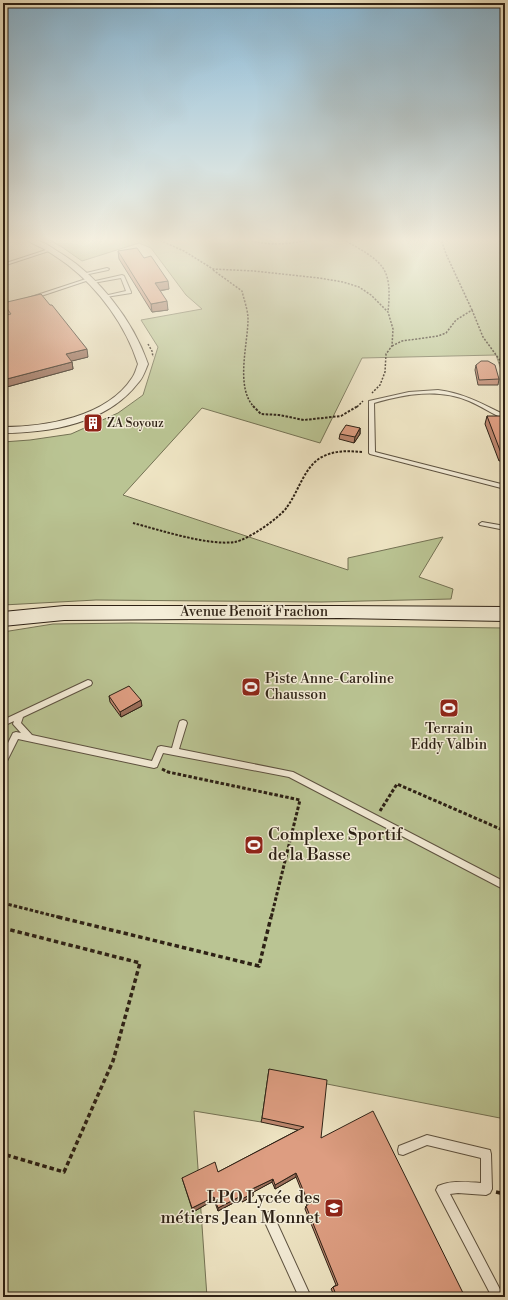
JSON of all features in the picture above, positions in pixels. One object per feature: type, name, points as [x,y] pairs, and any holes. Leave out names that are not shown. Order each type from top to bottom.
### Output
[{"type":"main road","name":"Avenue Benoit Frachon","points":[[3,619],[64,613],[340,612],[505,614]]},
{"type":"street","points":[[3,430],[18,431],[56,425],[93,413],[120,397],[136,380],[142,364],[140,353],[108,300]]},
{"type":"lane","points":[[505,417],[467,398],[448,393],[427,391],[369,400],[372,453],[505,487]]},
{"type":"lane","points":[[482,524],[505,528]]},
{"type":"lane","points":[[3,723],[88,683]]},
{"type":"lane","points":[[20,715],[17,724],[32,739]]},
{"type":"lane","points":[[175,751],[183,722]]},
{"type":"lane","points":[[3,761],[16,735],[154,765],[162,748],[290,774],[505,886]]},
{"type":"lane","points":[[403,1150],[428,1140],[486,1154],[486,1189],[458,1187],[442,1190],[498,1297]]},
{"type":"lane","points":[[268,1218],[305,1297]]},
{"type":"path","points":[[244,300],[248,317],[244,377],[246,394],[252,405],[261,414],[279,415],[304,420],[341,416],[369,400],[380,385],[385,372],[386,354],[392,346],[402,341],[438,336],[446,333],[456,320],[472,310]]},
{"type":"path","points":[[376,300],[388,312]]},
{"type":"path","points":[[388,300],[388,312],[393,329],[392,346]]},
{"type":"path","points":[[467,300],[483,337],[499,359],[505,380]]},
{"type":"path","points":[[146,340],[152,351],[154,363]]},
{"type":"path","points":[[133,523],[205,541],[235,542],[252,534],[273,521],[287,508],[312,465],[323,456],[339,451],[372,453]]},
{"type":"path","points":[[3,903],[259,966],[300,800],[168,772],[154,765]]},
{"type":"path","points":[[376,818],[397,784],[505,831]]},
{"type":"path","points":[[3,928],[140,963],[113,1061],[64,1172],[3,1154]]},
{"type":"green space","points":[[191,300],[505,300],[505,381],[496,355],[362,358],[320,443],[202,408],[123,495],[348,570],[348,558],[443,537],[419,577],[453,589],[451,599],[321,602],[96,600],[3,605],[3,442],[71,434],[118,413],[143,395],[158,347],[141,320],[202,309]]},
{"type":"green space","name":"Complexe Sportif de la Basse","points":[[131,623],[505,628],[505,1119],[327,1084],[261,1122],[194,1111],[207,1297],[3,1297],[3,632],[53,624]]},
{"type":"building","points":[[17,300],[46,300],[50,305],[52,305],[87,349],[66,354],[72,362],[3,380],[3,316],[11,314],[3,303]]},
{"type":"building","points":[[148,300],[166,300],[167,301],[151,304]]},
{"type":"building","points":[[481,361],[488,361],[495,365],[499,379],[479,380],[476,365]]},
{"type":"building","points":[[487,416],[501,416],[505,425],[505,453],[501,453]]},
{"type":"building","points":[[346,425],[360,428],[355,437],[340,434]]},
{"type":"building","points":[[129,686],[141,700],[120,712],[109,696]]},
{"type":"building","points":[[269,1069],[327,1080],[321,1138],[373,1111],[465,1297],[337,1297],[333,1287],[338,1285],[306,1206],[309,1204],[296,1173],[275,1185],[273,1179],[252,1189],[253,1193],[242,1199],[241,1196],[218,1208],[214,1197],[192,1208],[182,1178],[215,1162],[218,1172],[304,1127],[262,1118]]},
{"type":"place","name":"ZA Soyouz","points":[[93,423]]},
{"type":"place","name":"Piste Anne-Caroline Chausson","points":[[251,687]]},
{"type":"place","name":"Terrain Eddy Valbin","points":[[449,708]]},
{"type":"place","name":"Complexe Sportif de la Basse","points":[[254,845]]},
{"type":"place","name":"LPO Lycée des métiers Jean Monnet","points":[[334,1208]]}]
